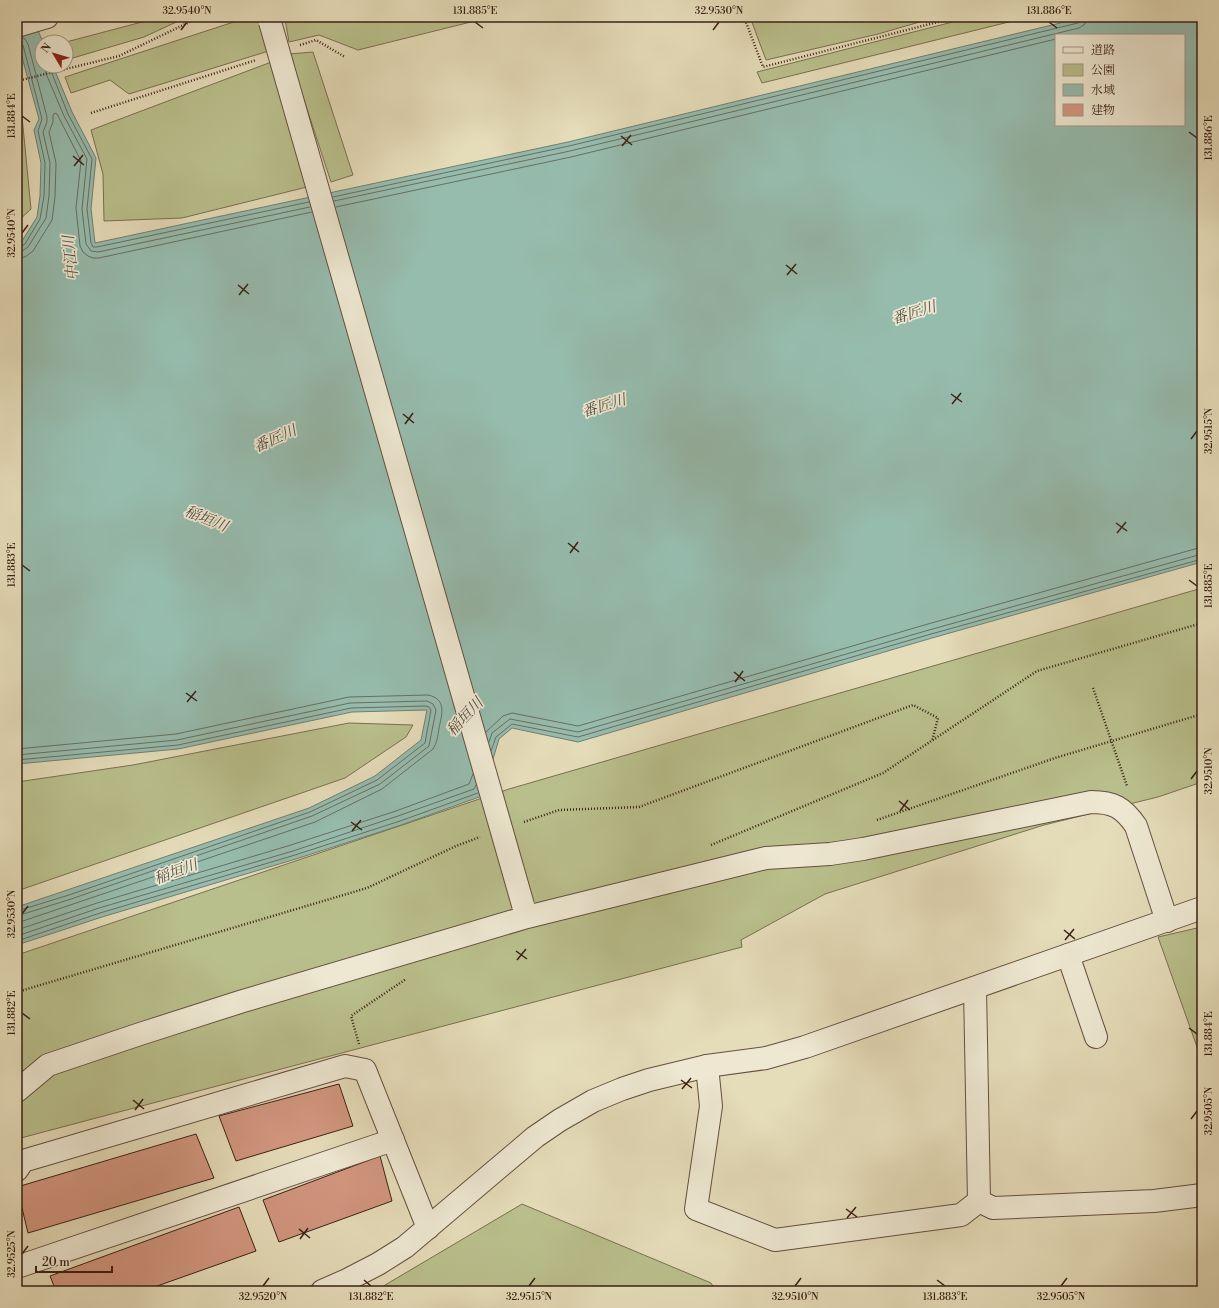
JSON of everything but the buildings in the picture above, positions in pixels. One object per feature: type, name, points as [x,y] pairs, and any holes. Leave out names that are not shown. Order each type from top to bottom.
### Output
[{"type":"street","points":[[17,26],[47,17]]},
{"type":"street","points":[[269,19],[525,911]]},
{"type":"street","points":[[17,1091],[48,1065],[525,911],[766,858],[830,854],[863,849],[1091,802],[1114,804],[1128,814],[1136,826],[1167,921]]},
{"type":"street","points":[[322,1291],[378,1264],[405,1247],[535,1137],[560,1120],[593,1101],[649,1080],[707,1066],[766,1058],[799,1049],[1202,908]]},
{"type":"street","points":[[1068,955],[1096,1037]]},
{"type":"street","points":[[975,988],[979,1201]]},
{"type":"street","points":[[17,1170],[23,1161],[345,1066],[365,1070],[428,1228]]},
{"type":"street","points":[[707,1066],[711,1106],[696,1209],[775,1240],[961,1215],[979,1201]]},
{"type":"street","points":[[17,1267],[393,1140]]},
{"type":"street","points":[[979,1201],[993,1208],[1154,1201],[1202,1195]]},
{"type":"path","points":[[17,81],[119,56],[200,17]]},
{"type":"path","points":[[744,17],[763,67],[957,17]]},
{"type":"path","points":[[294,48],[316,40],[345,57]]},
{"type":"path","points":[[91,113],[256,60]]},
{"type":"path","points":[[708,846],[883,773],[1037,671],[1202,623]]},
{"type":"path","points":[[1093,688],[1128,787],[1122,809]]},
{"type":"path","points":[[870,822],[1055,758],[1202,714]]},
{"type":"path","points":[[365,1070],[351,1016],[407,979]]},
{"type":"green space","points":[[161,17],[187,17],[144,37],[74,58],[74,40]]},
{"type":"green space","points":[[249,17],[256,17],[263,21],[272,50],[129,94],[110,80],[71,93],[65,77]]},
{"type":"green space","points":[[288,17],[491,17],[358,50],[319,35],[289,42],[285,19]]},
{"type":"green space","points":[[750,17],[937,17],[878,34],[766,60]]},
{"type":"green space","points":[[972,17],[1029,17],[762,83],[757,72]]},
{"type":"green space","points":[[313,52],[353,175],[331,182],[289,54]]},
{"type":"green space","points":[[274,61],[311,186],[182,218],[104,221],[103,174],[91,130]]},
{"type":"green space","points":[[17,65],[31,209],[17,222]]},
{"type":"green space","points":[[1202,588],[1202,782],[1158,797],[1044,825],[825,894],[741,940],[742,947],[17,1139],[17,955],[509,789]]},
{"type":"green space","points":[[349,723],[413,725],[406,737],[345,778],[17,891],[17,782],[133,765]]},
{"type":"green space","points":[[1197,928],[1202,941],[1202,1061],[1158,937]]},
{"type":"green space","points":[[522,1204],[711,1283],[716,1291],[375,1291]]},
{"type":"water","points":[[17,17],[32,17],[39,34],[34,34],[34,74],[56,74],[72,112],[96,158],[91,209],[95,243],[568,142],[1085,17],[1202,17],[1202,562],[932,638],[578,742],[512,728],[499,739],[482,796],[401,825],[296,859],[102,917],[17,945],[17,907],[309,808],[375,776],[421,740],[427,710],[352,712],[178,749],[17,764],[17,244],[22,241],[37,217],[40,196],[41,163],[34,130],[39,119],[17,39]]},
{"type":"water label","name":"中江川","points":[[71,258]]},
{"type":"water label","name":"番匠川","points":[[914,313]]},
{"type":"water label","name":"番匠川","points":[[604,406]]},
{"type":"water label","name":"番匠川","points":[[275,439]]},
{"type":"water label","name":"稲垣川","points":[[206,519]]},
{"type":"water label","name":"稲垣川","points":[[465,717]]},
{"type":"water label","name":"稲垣川","points":[[176,872]]}]
